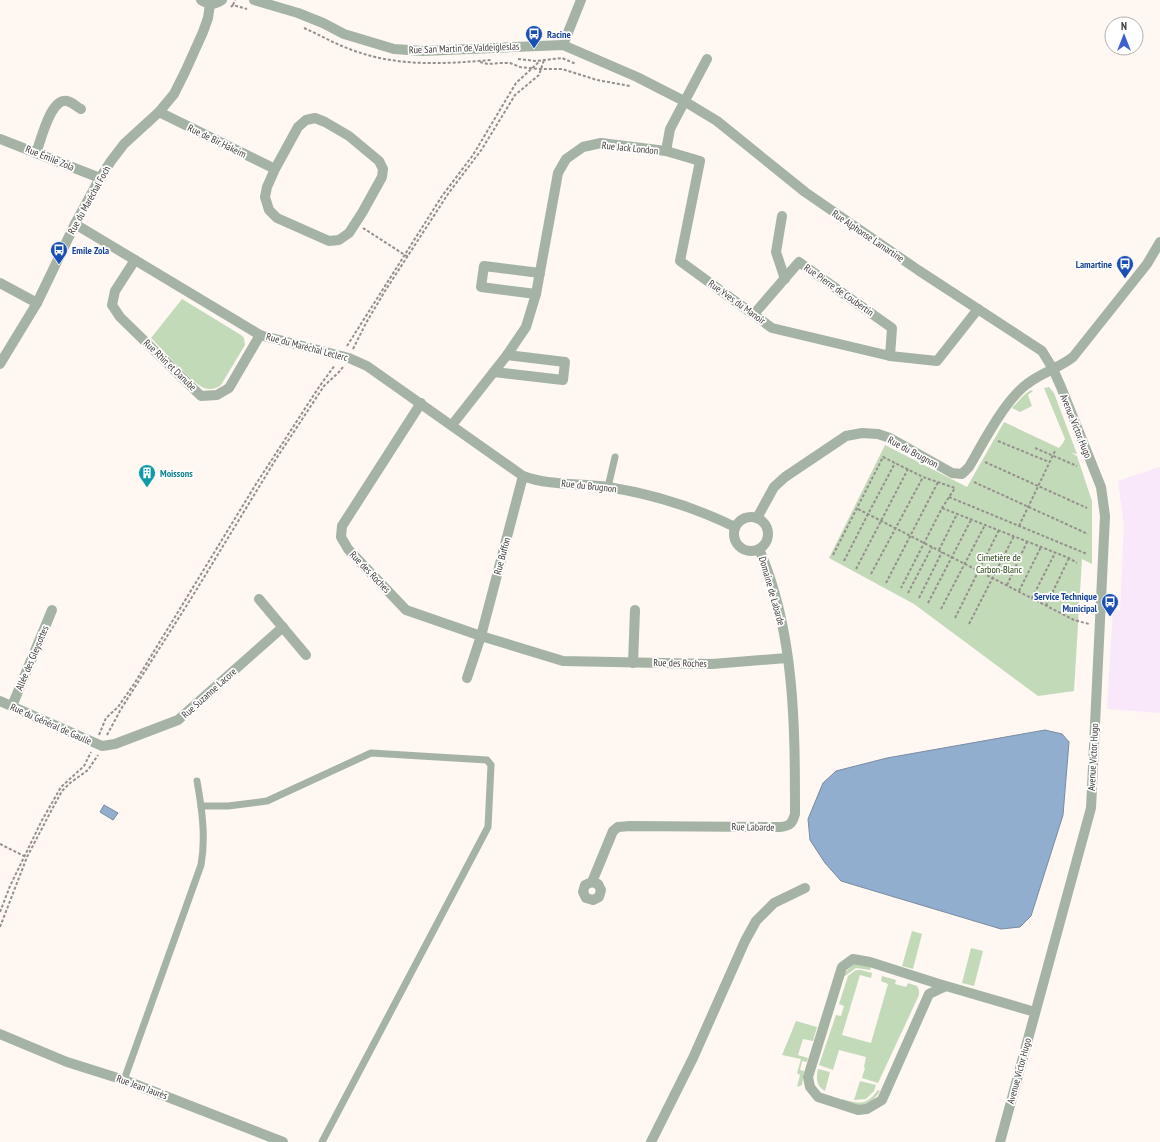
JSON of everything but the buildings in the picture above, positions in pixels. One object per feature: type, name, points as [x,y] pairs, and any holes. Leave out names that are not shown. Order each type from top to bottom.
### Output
[{"type":"street","points":[[206,2],[215,4],[222,0]]},
{"type":"street","name":"Rue San Martin de Valdeigleslas","points":[[254,0],[298,13],[323,23],[344,34],[394,49],[423,51],[563,45]]},
{"type":"street","points":[[563,45],[581,0]]},
{"type":"street","name":"Rue du Maréchal Foch","points":[[0,364],[37,303],[75,224],[100,178],[124,144],[159,112],[174,94],[208,18],[206,2]]},
{"type":"street","name":"Rue Alphonse Lamartine","points":[[563,45],[637,77],[684,101],[717,121],[805,192],[918,270],[1042,351],[1053,369]]},
{"type":"street","points":[[684,101],[707,60]]},
{"type":"street","points":[[36,153],[49,115],[57,104],[68,101],[81,109]]},
{"type":"street","name":"Rue Jack London","points":[[452,425],[494,372],[526,327],[536,294],[558,173],[566,159],[583,147],[601,143],[666,151],[670,129],[684,101]]},
{"type":"street","name":"Rue de Bir Hakeim","points":[[159,112],[274,169]]},
{"type":"street","points":[[315,118],[325,122],[348,136],[379,160],[383,169],[382,177],[349,233],[339,240],[329,241],[277,218],[269,210],[265,197],[274,169],[298,127],[306,120],[315,118]]},
{"type":"street","name":"Rue Émile Zola","points":[[0,138],[100,178]]},
{"type":"street","name":"Rue Yves du Manoir","points":[[666,151],[700,162],[680,261],[772,328],[890,356],[937,362],[978,309]]},
{"type":"street","points":[[782,216],[776,252],[785,279]]},
{"type":"street","name":"Rue du Maréchal Leclerc","points":[[75,224],[260,335],[347,354],[367,366],[452,425]]},
{"type":"street","points":[[1053,369],[1072,357],[1147,264],[1160,242]]},
{"type":"street","name":"Rue Rhin et Danube","points":[[135,260],[115,291],[112,305],[120,316],[201,396],[217,396],[229,388],[260,335]]},
{"type":"street","name":"Rue Pierre de Coubertin","points":[[754,314],[800,262],[892,328],[890,356]]},
{"type":"street","points":[[536,294],[481,287],[484,266],[540,273]]},
{"type":"street","points":[[0,283],[37,303]]},
{"type":"street","points":[[494,372],[563,380],[566,362],[507,354]]},
{"type":"street","name":"Rue du Brugnon","points":[[757,518],[774,487],[785,476],[846,436],[862,433],[878,434],[890,438],[952,473],[962,474],[969,466],[1005,408],[1018,391],[1028,383],[1053,369]]},
{"type":"street","name":"Avenue Victor Hugo","points":[[1000,1142],[1091,808],[1105,516],[1100,488],[1053,369]]},
{"type":"street","name":"Rue des Roches","points":[[421,403],[342,526],[341,537],[348,549],[406,610],[481,636],[563,661],[712,664],[787,658]]},
{"type":"street","name":"Rue du Brugnon","points":[[452,425],[523,476],[536,481],[608,488],[663,498],[707,513],[735,527]]},
{"type":"street","name":"Rue Buffon","points":[[481,636],[523,476]]},
{"type":"street","points":[[747,518],[757,518],[766,525],[768,536],[763,546],[759,549],[749,551],[739,546],[734,537],[735,527],[738,523],[747,518]]},
{"type":"street","name":"Domaine de Labarde","points":[[759,549],[765,562],[778,604],[783,624],[787,658]]},
{"type":"street","points":[[259,599],[306,655]]},
{"type":"street","name":"Allée des Gleysottes","points":[[12,706],[52,610]]},
{"type":"street","points":[[633,663],[635,610]]},
{"type":"street","name":"Rue Suzanne Lacore","points":[[100,742],[115,744],[178,720],[283,627]]},
{"type":"street","points":[[467,678],[481,636]]},
{"type":"street","name":"Rue Labarde","points":[[595,883],[618,833],[618,827],[780,827],[788,826],[792,823],[795,814],[795,748],[787,658]]},
{"type":"street","name":"Rue du Général de Gaulle","points":[[0,701],[100,742]]},
{"type":"street","points":[[651,1142],[693,1058],[745,941],[756,921],[774,903],[805,888]]},
{"type":"street","points":[[946,986],[929,994],[882,1100],[868,1109],[858,1110],[818,1097],[810,1087],[808,1077],[842,967],[853,959],[864,961],[1035,1012]]},
{"type":"street","points":[[924,979],[929,994]]},
{"type":"street","name":"Rue Jean Jaurès","points":[[0,1034],[67,1062],[124,1080],[283,1142]]},
{"type":"lane","points":[[608,488],[615,457]]},
{"type":"lane","points":[[202,806],[228,806],[267,801],[370,753],[487,760],[491,765],[488,827],[322,1142]]},
{"type":"lane","points":[[124,1080],[201,865],[203,854],[202,806],[197,781]]},
{"type":"path","points":[[233,5],[235,0]]},
{"type":"path","points":[[100,742],[192,597],[276,459],[324,386],[339,372],[347,354],[404,255],[442,196],[473,155],[516,83],[533,69],[543,57]]},
{"type":"path","points":[[347,354],[448,194],[482,149],[514,95],[539,75],[544,60],[562,58]]},
{"type":"path","points":[[478,61],[488,64],[510,63],[540,70],[562,69],[597,80],[634,87]]},
{"type":"path","points":[[356,223],[408,257]]},
{"type":"path","points":[[0,927],[25,856],[62,791],[88,770],[96,759],[106,718],[118,707],[134,684],[256,484],[337,362]]},
{"type":"path","points":[[998,441],[1049,462]]},
{"type":"path","points":[[1035,448],[1077,466]]},
{"type":"path","points":[[1019,526],[1055,451]]},
{"type":"path","points":[[833,556],[883,457],[923,476],[955,488],[942,508],[901,588]]},
{"type":"path","points":[[985,462],[1087,508]]},
{"type":"path","points":[[844,561],[895,463]]},
{"type":"path","points":[[856,570],[908,469]]},
{"type":"path","points":[[871,574],[923,476]]},
{"type":"path","points":[[886,583],[938,482]]},
{"type":"path","points":[[974,482],[1088,534]]},
{"type":"path","points":[[948,497],[1087,554]]},
{"type":"path","points":[[942,508],[1069,558],[1077,563]]},
{"type":"path","points":[[858,509],[1080,623],[1100,626]]},
{"type":"path","points":[[939,550],[957,514]]},
{"type":"path","points":[[928,604],[971,520]]},
{"type":"path","points":[[941,610],[985,525]]},
{"type":"path","points":[[955,618],[999,530]]},
{"type":"path","points":[[969,624],[1014,536]]},
{"type":"path","points":[[1007,585],[1027,542]]},
{"type":"path","points":[[908,593],[932,547]]},
{"type":"path","points":[[1019,591],[1041,547]]},
{"type":"path","points":[[919,598],[942,552]]},
{"type":"path","points":[[1032,598],[1055,553]]},
{"type":"path","points":[[1046,606],[1069,558]]},
{"type":"path","points":[[0,912],[10,886],[40,822],[61,787],[84,766],[92,751]]},
{"type":"path","points":[[0,844],[25,856]]},
{"type":"shaded area","points":[[1160,467],[1160,713],[1107,709],[1113,608],[1120,611],[1124,526],[1118,481]]},
{"type":"green space","points":[[182,299],[244,338],[245,345],[221,385],[215,388],[206,389],[199,385],[185,373],[151,338]]},
{"type":"green space","name":"Cimetière de Carbon-Blanc","points":[[1049,387],[1054,393],[1077,454],[1071,453],[1077,456],[1092,501],[1092,564],[1082,559],[1074,691],[1038,696],[914,604],[829,558],[885,445],[967,487],[1004,422],[1059,448],[1065,439],[1044,388]]},
{"type":"green space","points":[[1031,390],[1033,391],[1028,395],[1032,406],[1020,412],[1012,408],[1024,395]]},
{"type":"green space","points":[[912,931],[922,934],[913,969],[902,966]]},
{"type":"green space","points":[[971,948],[983,951],[974,986],[962,983]]},
{"type":"green space","points":[[861,963],[872,966],[870,970],[856,968],[845,976],[842,975],[854,964]]},
{"type":"green space","points":[[856,970],[872,973],[871,978],[860,975],[842,1035],[871,1043],[888,984],[881,981],[882,976],[896,980],[895,984],[906,987],[908,983],[917,986],[919,990],[919,995],[878,1083],[862,1078],[866,1057],[839,1050],[833,1070],[819,1065],[836,1015],[841,1016],[844,1006],[839,1004],[848,976]]},
{"type":"green space","points":[[796,1021],[817,1027],[813,1041],[803,1039],[798,1055],[808,1058],[807,1062],[802,1061],[800,1070],[804,1071],[802,1085],[797,1087],[800,1075],[797,1073],[801,1059],[782,1055]]},
{"type":"green space","points":[[818,1069],[830,1072],[825,1091],[817,1082]]},
{"type":"green space","points":[[860,1081],[876,1085],[874,1091],[866,1099],[854,1100]]},
{"type":"green space","points":[[878,1090],[880,1091],[867,1104],[859,1106],[841,1103],[842,1099],[858,1103],[866,1101],[870,1099]]},
{"type":"water","points":[[1045,730],[1062,734],[1069,742],[1063,815],[1031,916],[1020,927],[1001,929],[841,881],[825,863],[810,840],[808,819],[823,783],[836,771],[887,758]]},
{"type":"water","points":[[104,805],[118,813],[113,820],[100,812]]},
{"type":"place","name":"Racine","points":[[534,49]]},
{"type":"place","name":"Emile Zola","points":[[59,265]]},
{"type":"place","name":"Lamartine","points":[[1125,279]]},
{"type":"place","name":"Moissons","points":[[147,488]]},
{"type":"place","name":"Service Technique Municipal","points":[[1110,617]]}]
